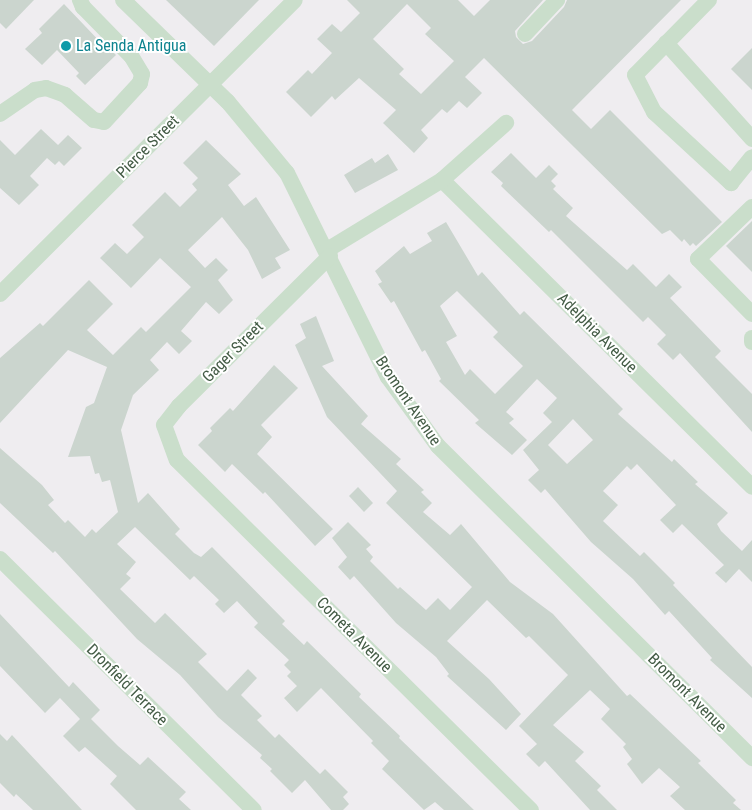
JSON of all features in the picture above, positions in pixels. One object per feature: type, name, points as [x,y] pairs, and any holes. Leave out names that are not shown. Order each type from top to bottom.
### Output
[{"type":"street","points":[[0,114],[35,90],[46,88],[60,92],[94,120],[104,122],[140,83],[142,74],[131,56],[83,7],[80,0]]},
{"type":"street","name":"Bromont Avenue","points":[[124,0],[211,85],[287,173],[329,253],[388,377],[438,446],[752,758]]},
{"type":"street","name":"Pierce Street","points":[[1,291],[295,0]]},
{"type":"street","points":[[525,34],[557,0]]},
{"type":"street","points":[[709,0],[635,75],[654,112],[730,183],[752,157]]},
{"type":"street","points":[[666,43],[752,140]]},
{"type":"street","name":"Gager Street","points":[[177,460],[164,425],[179,406],[329,253],[442,180],[506,123]]},
{"type":"street","name":"Adelphia Avenue","points":[[442,180],[752,487]]},
{"type":"street","points":[[752,207],[698,259],[752,314]]},
{"type":"street","name":"Cometa Avenue","points":[[177,460],[530,810]]},
{"type":"street","name":"Dronfield Terrace","points":[[0,559],[254,810]]},
{"type":"building","points":[[0,0],[34,0],[6,29],[0,23]]},
{"type":"building","points":[[166,0],[259,0],[214,46]]},
{"type":"building","points":[[347,0],[458,0],[474,16],[490,0],[543,0],[515,31],[516,37],[523,44],[532,41],[564,7],[567,0],[681,0],[572,110],[591,129],[610,110],[722,222],[696,246],[693,243],[690,246],[684,239],[682,242],[670,230],[662,234],[484,58],[465,77],[482,93],[467,108],[459,101],[447,113],[442,109],[421,130],[428,138],[414,153],[383,123],[396,110],[359,78],[335,100],[332,96],[311,117],[286,92],[308,70],[312,74],[332,53],[317,39],[332,24],[341,32],[360,13]],"holes":[[[407,4],[431,28],[425,34],[454,61],[421,94],[399,74],[404,69],[373,39]]]},
{"type":"building","name":"La Senda Antigua","points":[[64,4],[105,47],[106,45],[116,55],[85,85],[76,76],[79,73],[57,50],[42,65],[25,49],[42,33],[39,29]]},
{"type":"building","points":[[752,48],[752,90],[731,69]]},
{"type":"building","points":[[41,129],[58,145],[68,135],[82,148],[64,166],[59,161],[55,165],[47,158],[30,176],[39,185],[19,205],[0,188],[0,140],[15,155]]},
{"type":"building","points":[[206,140],[241,174],[228,185],[244,206],[256,197],[290,250],[275,258],[281,268],[262,279],[248,250],[222,217],[188,250],[205,268],[216,258],[228,270],[218,280],[233,300],[219,314],[206,302],[181,331],[192,341],[179,354],[167,342],[150,360],[159,370],[133,395],[121,430],[138,503],[148,493],[180,529],[175,534],[194,553],[201,557],[212,547],[285,621],[282,624],[304,645],[307,641],[361,694],[359,697],[400,736],[399,738],[474,810],[444,810],[435,802],[424,810],[382,769],[389,761],[371,743],[373,741],[321,688],[297,712],[284,698],[297,686],[287,676],[291,672],[284,665],[289,660],[254,627],[258,623],[237,601],[224,613],[215,604],[219,600],[194,576],[190,580],[135,527],[117,544],[136,562],[126,574],[131,578],[120,589],[155,623],[165,613],[207,654],[198,662],[227,691],[248,669],[257,678],[241,695],[262,716],[257,720],[275,738],[279,734],[320,774],[325,769],[348,792],[343,797],[349,804],[343,810],[331,810],[305,780],[292,793],[270,771],[272,769],[260,758],[262,755],[218,717],[180,675],[137,639],[55,551],[53,553],[0,503],[0,448],[42,485],[54,500],[48,505],[65,523],[68,520],[85,537],[92,529],[96,533],[118,512],[110,480],[102,482],[99,473],[95,474],[90,456],[68,457],[86,407],[94,403],[107,367],[68,350],[0,423],[0,358],[40,323],[43,326],[89,280],[113,304],[87,330],[113,355],[141,327],[146,332],[191,287],[160,258],[131,288],[100,258],[115,243],[127,254],[144,237],[132,225],[165,192],[180,207],[197,190],[192,184],[198,178],[183,163]]},
{"type":"building","points":[[511,153],[536,178],[549,165],[558,174],[551,181],[556,186],[553,189],[573,208],[566,216],[627,270],[633,264],[656,287],[669,274],[682,287],[670,298],[721,351],[715,357],[752,394],[752,432],[680,353],[673,360],[657,344],[666,335],[648,317],[643,322],[551,230],[549,232],[501,186],[503,183],[491,172]]},
{"type":"building","points":[[388,154],[398,170],[355,193],[344,175],[372,158],[375,163]]},
{"type":"building","points":[[752,221],[752,272],[726,246]]},
{"type":"building","points":[[446,222],[478,276],[482,272],[520,315],[524,311],[623,409],[618,414],[672,462],[674,459],[698,482],[695,484],[728,513],[717,524],[721,531],[742,551],[752,540],[752,582],[739,569],[726,583],[715,573],[724,565],[682,524],[673,533],[660,520],[676,505],[637,464],[631,470],[627,466],[603,491],[618,505],[603,521],[640,556],[644,552],[752,667],[752,698],[710,660],[712,658],[669,611],[665,615],[633,579],[591,542],[545,489],[541,493],[528,480],[539,470],[523,450],[552,422],[543,413],[557,398],[537,379],[506,412],[514,419],[509,423],[527,440],[512,455],[475,423],[479,420],[439,381],[441,379],[425,350],[422,352],[394,301],[391,303],[378,284],[382,282],[375,271],[404,246],[410,254],[432,241],[427,233]],"holes":[[[457,291],[498,332],[493,337],[523,366],[495,394],[470,369],[465,375],[446,342],[457,336],[440,306]],[[573,419],[593,440],[567,464],[548,445]]]},
{"type":"building","points":[[316,316],[334,361],[322,366],[368,416],[361,424],[401,459],[396,464],[424,490],[421,492],[432,503],[423,512],[450,535],[461,524],[510,582],[553,614],[627,696],[630,694],[701,761],[698,763],[736,800],[733,803],[741,810],[685,810],[670,796],[680,787],[659,768],[642,784],[627,764],[632,759],[623,747],[626,744],[601,719],[610,709],[590,690],[553,725],[584,752],[575,761],[601,786],[597,790],[617,810],[590,810],[545,761],[539,767],[526,754],[537,744],[519,726],[568,675],[529,636],[526,638],[487,600],[447,641],[489,679],[521,714],[506,730],[447,676],[449,674],[436,657],[396,623],[354,576],[350,580],[338,567],[347,557],[332,538],[348,522],[371,545],[366,549],[373,557],[370,561],[398,589],[400,587],[426,610],[438,598],[450,610],[472,587],[386,503],[397,491],[327,417],[295,345],[306,338],[300,324]]},
{"type":"building","points":[[274,365],[298,388],[261,425],[272,437],[257,454],[333,529],[315,546],[265,492],[263,494],[232,464],[225,472],[198,445],[212,431],[210,428],[230,408],[233,411]]},
{"type":"building","points":[[358,487],[373,503],[364,512],[349,496]]},
{"type":"building","points":[[0,614],[69,687],[73,682],[100,710],[91,719],[118,746],[140,765],[148,757],[186,792],[179,799],[191,810],[136,810],[110,784],[117,776],[85,747],[79,752],[63,736],[80,719],[60,698],[45,713],[0,666]]},
{"type":"building","points":[[0,734],[7,741],[12,735],[82,810],[33,810],[16,794],[14,797],[0,783]]},
{"type":"place","name":"La Senda Antigua","points":[[66,46]]}]
